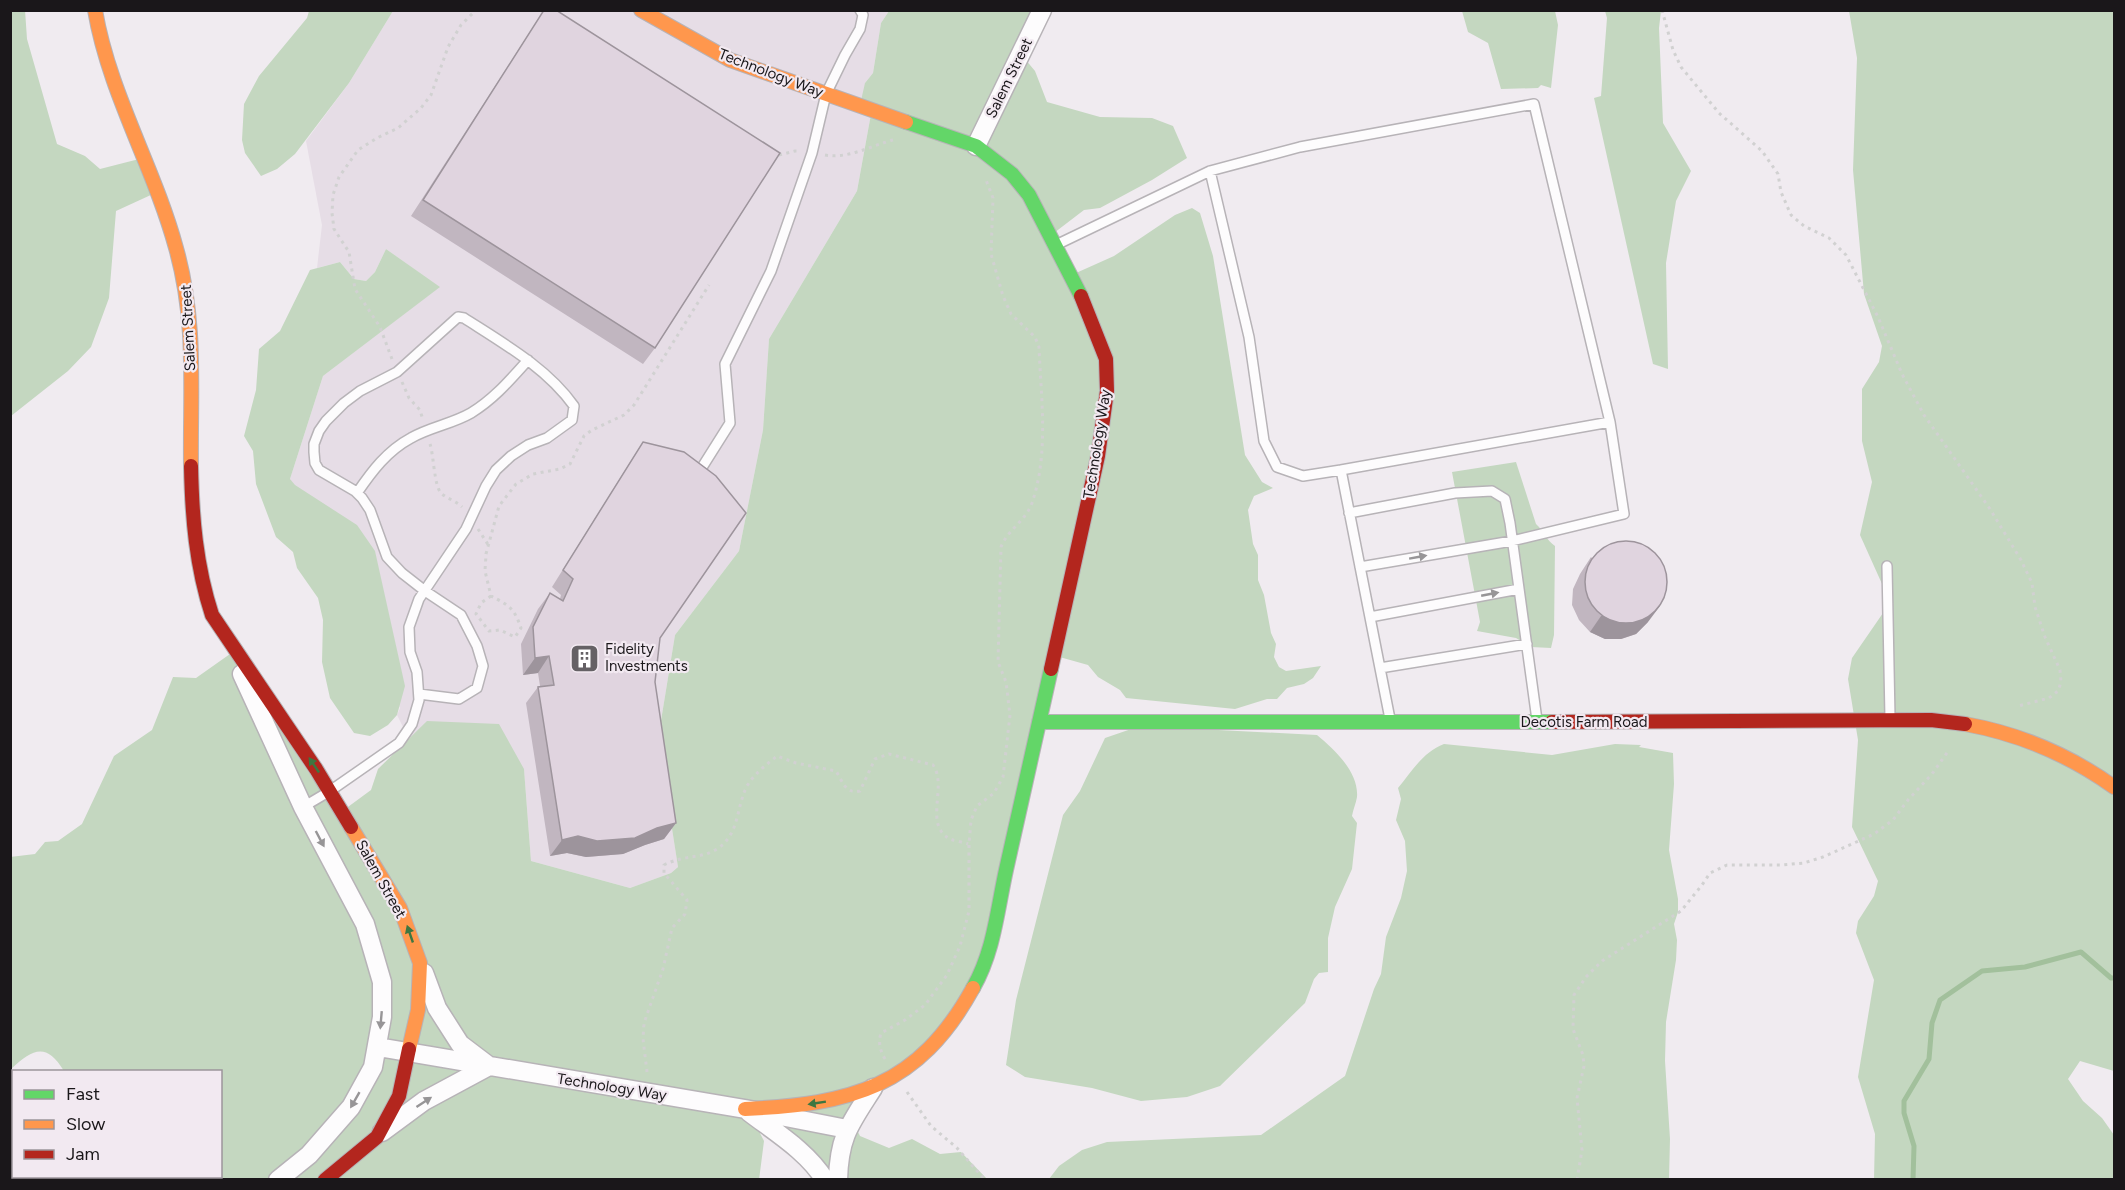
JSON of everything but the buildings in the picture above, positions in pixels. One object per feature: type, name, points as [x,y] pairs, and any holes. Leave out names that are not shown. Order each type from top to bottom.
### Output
[{"type":"street","name":"Salem Street","points":[[95,10],[106,59],[165,214],[184,273],[189,299],[193,528],[203,589],[212,615],[330,791],[400,908],[420,963],[418,1010],[399,1096],[377,1137],[325,1179]]},
{"type":"street","name":"Technology Way","points":[[641,10],[730,60],[976,146],[1012,174],[1029,195],[1077,285],[1106,359],[1107,391],[1098,456],[987,958],[956,1014],[919,1057],[895,1076],[873,1088],[846,1098],[818,1104],[745,1109]]},
{"type":"street","name":"Salem Street","points":[[976,146],[1042,10]]},
{"type":"street","name":"Salem Street","points":[[236,652],[244,681],[303,807],[365,924],[382,982],[382,1017],[373,1067],[351,1107],[309,1155],[278,1179]]},
{"type":"street","name":"Decotis Farm Road","points":[[1039,722],[1931,720],[1971,724],[2017,735],[2054,748],[2084,764],[2115,787]]},
{"type":"street","points":[[377,1137],[424,1101],[489,1066],[460,1044],[437,1008],[420,963]]},
{"type":"street","name":"Technology Way","points":[[378,1047],[745,1109],[846,1129]]},
{"type":"street","points":[[838,1179],[839,1155],[846,1129],[873,1088]]},
{"type":"street","points":[[745,1109],[791,1144],[818,1168],[825,1179]]},
{"type":"lane","points":[[701,469],[729,423],[725,364],[771,272],[812,153],[826,94],[844,55],[860,29],[863,15],[860,10]]},
{"type":"lane","points":[[1056,245],[1210,171],[1300,147],[1534,104],[1610,422],[1624,514],[1512,541],[1360,567]]},
{"type":"lane","points":[[1210,171],[1249,337],[1264,441],[1277,467],[1303,476],[1610,422]]},
{"type":"lane","points":[[303,807],[399,743],[412,724],[419,700],[417,672],[410,652],[410,627],[419,598],[425,591],[471,519],[496,470],[511,456],[528,445],[547,438],[572,420],[574,406],[528,360],[464,318],[458,317],[397,372],[360,391],[344,403],[326,421],[314,444],[315,463],[319,470],[357,493],[369,510],[387,557],[402,573],[425,591],[461,615],[477,645],[483,666],[477,688],[459,699],[419,694]]},
{"type":"lane","points":[[357,493],[374,469],[392,450],[412,437],[445,426],[470,414],[494,398],[528,360]]},
{"type":"lane","points":[[1341,470],[1391,722]]},
{"type":"lane","points":[[1349,513],[1455,494],[1492,491],[1505,499],[1537,722]]},
{"type":"lane","points":[[1887,566],[1890,720]]},
{"type":"lane","points":[[1370,617],[1519,589]]},
{"type":"lane","points":[[1380,668],[1527,644]]},
{"type":"path","points":[[476,10],[461,25],[448,47],[431,95],[421,108],[398,128],[358,150],[339,177],[333,195],[332,213],[334,229],[349,252],[355,290],[380,327],[409,398],[420,410],[436,470],[437,489],[443,496],[460,505],[489,546]]},
{"type":"path","points":[[1662,10],[1673,50],[1681,67],[1719,112],[1762,151],[1778,174],[1781,192],[1791,215],[1804,226],[1829,238],[1846,255],[1874,309],[1902,374],[1924,415],[1990,509],[2021,560],[2032,584],[2035,607],[2060,670],[2061,682],[2058,691],[2049,698],[2018,706]]},
{"type":"path","points":[[779,155],[795,151],[834,156],[849,155],[894,139]]},
{"type":"path","points":[[981,176],[986,180],[993,198],[990,254],[1003,296],[1011,314],[1035,337],[1039,347],[1044,438],[1032,503],[1024,519],[1005,536],[1001,547],[998,662],[1006,682],[1010,715],[1003,777],[994,794],[977,806],[971,820],[969,911],[960,946],[947,975],[925,1005],[905,1020],[881,1033],[878,1040],[881,1051],[895,1076],[931,1126],[957,1148],[985,1179]]},
{"type":"path","points":[[491,596],[481,603],[476,614],[489,631],[500,630],[515,637],[521,628],[516,612],[491,596],[485,571],[499,506],[516,484],[533,474],[560,469],[570,464],[584,436],[624,414],[634,405],[709,285]]},
{"type":"path","points":[[1576,1179],[1582,1150],[1576,1098],[1584,1066],[1583,1055],[1573,1029],[1574,995],[1586,977],[1602,961],[1681,911],[1710,873],[1727,865],[1804,863],[1823,858],[1874,834],[1893,820],[1949,750]]},
{"type":"path","points":[[647,1072],[642,1039],[644,1023],[663,969],[672,928],[685,914],[687,900],[664,873],[664,865],[676,859],[704,855],[719,848],[735,828],[746,788],[754,777],[777,756],[796,763],[836,771],[846,789],[852,792],[860,790],[875,759],[889,754],[933,765],[939,780],[936,814],[940,829],[949,838],[969,844]]},
{"type":"shaded area","points":[[393,11],[889,11],[881,23],[873,73],[865,83],[871,114],[857,191],[769,339],[763,430],[739,551],[675,635],[658,739],[678,867],[671,873],[630,888],[531,861],[524,769],[408,737],[397,715],[400,708],[290,479],[323,376],[439,287],[386,249],[375,272],[366,281],[354,279],[340,262],[317,268],[322,225],[306,141],[349,83]]},
{"type":"green space","points":[[25,10],[27,39],[57,144],[85,156],[100,169],[143,158],[153,194],[116,211],[109,298],[91,347],[68,371],[11,416],[10,11]]},
{"type":"green space","points":[[309,11],[393,11],[349,83],[295,154],[277,169],[261,176],[245,153],[242,140],[244,104],[259,76],[307,18]]},
{"type":"green space","points":[[889,11],[1040,11],[1020,53],[1035,71],[1047,102],[1100,117],[1152,118],[1173,126],[1187,158],[1100,208],[1084,210],[1050,236],[1076,273],[1114,256],[1175,215],[1192,208],[1200,213],[1213,256],[1245,455],[1262,482],[1273,488],[1254,496],[1248,510],[1253,544],[1258,555],[1258,580],[1264,595],[1271,633],[1276,644],[1274,657],[1279,667],[1286,671],[1321,666],[1313,678],[1304,684],[1287,688],[1277,699],[1267,699],[1235,709],[1126,698],[1120,690],[1098,677],[1088,665],[1056,656],[989,949],[959,1009],[869,1100],[858,1132],[860,1136],[889,1148],[912,1139],[940,1154],[961,1152],[987,1179],[837,1179],[747,1108],[764,1141],[759,1180],[11,1179],[10,1132],[12,1135],[12,1178],[222,1178],[222,1070],[63,1070],[45,1052],[33,1053],[11,1069],[10,857],[35,854],[45,842],[58,841],[82,824],[114,756],[152,730],[173,677],[196,678],[230,654],[337,815],[371,790],[378,769],[427,721],[499,724],[524,769],[531,861],[630,888],[671,873],[678,867],[658,739],[675,635],[739,551],[763,430],[769,339],[857,191],[871,114],[860,105],[865,83],[873,73],[881,23]]},
{"type":"green space","points":[[1462,11],[1555,11],[1558,25],[1551,88],[1541,85],[1538,88],[1501,89],[1488,43],[1468,32]]},
{"type":"green space","points":[[1605,11],[1661,11],[1659,28],[1663,123],[1691,171],[1676,201],[1666,263],[1668,369],[1653,364],[1594,98],[1601,96],[1607,18]]},
{"type":"green space","points":[[1849,11],[2114,11],[2114,1071],[2080,1061],[2068,1079],[2083,1101],[2102,1118],[2114,1135],[2114,1179],[1874,1179],[1875,1134],[1858,1077],[1874,980],[1856,933],[1858,921],[1874,896],[1878,881],[1852,827],[1858,740],[1848,679],[1852,658],[1883,613],[1887,595],[1860,535],[1872,482],[1862,441],[1862,389],[1879,362],[1882,346],[1864,294],[1853,170],[1857,58]]},
{"type":"green space","points":[[386,249],[440,287],[323,376],[290,479],[295,485],[357,525],[375,551],[405,686],[397,715],[388,725],[370,736],[354,733],[330,698],[322,662],[323,620],[318,598],[297,568],[293,552],[276,537],[256,484],[253,451],[244,436],[256,390],[259,349],[280,331],[310,270],[340,262],[354,279],[366,281],[375,272]]},
{"type":"green space","points":[[1516,462],[1536,524],[1555,546],[1554,635],[1551,648],[1531,647],[1516,638],[1477,631],[1480,622],[1452,472]]},
{"type":"green space","points":[[1140,726],[1317,735],[1338,754],[1350,770],[1357,788],[1352,816],[1357,823],[1352,869],[1335,907],[1328,938],[1328,972],[1319,973],[1314,979],[1305,1003],[1220,1086],[1187,1097],[1141,1101],[1092,1088],[1025,1077],[1006,1065],[1016,1000],[1063,815],[1080,791],[1105,738]]},
{"type":"green space","points":[[1444,744],[1552,755],[1615,744],[1641,745],[1639,747],[1673,753],[1674,784],[1669,850],[1678,899],[1678,912],[1674,924],[1677,940],[1676,960],[1666,1022],[1669,1179],[1049,1179],[1059,1166],[1082,1150],[1107,1142],[1261,1135],[1345,1076],[1381,974],[1386,937],[1401,898],[1407,871],[1405,841],[1396,820],[1401,799],[1398,788],[1424,757]]},
{"type":"waterway","points":[[1913,1180],[1914,1146],[1904,1113],[1904,1101],[1929,1059],[1932,1023],[1940,1000],[1982,971],[2025,967],[2081,952],[2111,978],[2114,978]]},
{"type":"traffic: fast","points":[[906,122],[976,146],[1012,174],[1029,195],[1081,296]]},
{"type":"traffic: fast","points":[[973,988],[986,960],[994,930],[1051,669]]},
{"type":"traffic: fast","points":[[1039,722],[1552,722]]},
{"type":"traffic: slow","points":[[95,10],[110,71],[167,218],[183,276],[190,330],[191,466]]},
{"type":"traffic: slow","points":[[641,10],[730,60],[906,122]]},
{"type":"traffic: slow","points":[[1965,724],[2005,733],[2043,747],[2097,775],[2114,787]]},
{"type":"traffic: slow","points":[[351,827],[400,908],[420,963],[418,1010],[409,1049]]},
{"type":"traffic: slow","points":[[745,1109],[818,1102],[849,1095],[878,1084],[905,1069],[929,1048],[952,1022],[973,988]]},
{"type":"traffic: jam","points":[[1051,669],[1098,456],[1107,391],[1106,359],[1081,296]]},
{"type":"traffic: jam","points":[[191,466],[196,541],[202,578],[212,615],[316,769],[351,827]]},
{"type":"traffic: jam","points":[[1552,722],[1931,720],[1965,724]]},
{"type":"traffic: jam","points":[[325,1180],[377,1137],[399,1096],[409,1049]]},
{"type":"place","name":"Fidelity Investments","points":[[584,658]]}]
